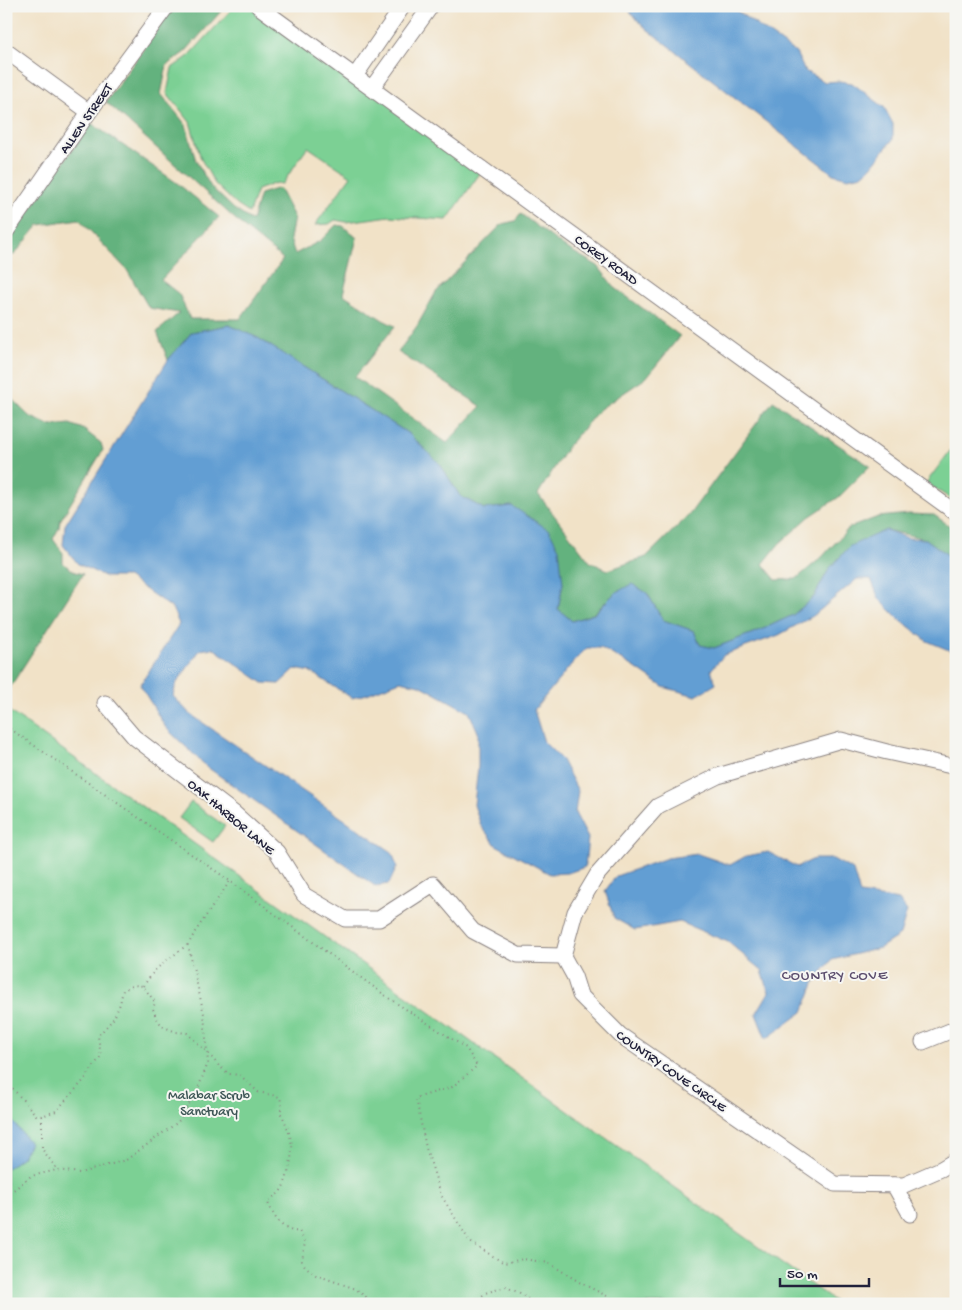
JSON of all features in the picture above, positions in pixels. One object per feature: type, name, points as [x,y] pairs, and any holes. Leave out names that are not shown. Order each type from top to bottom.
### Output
[{"type":"street","name":"ALLEN STREET","points":[[6,232],[89,112],[166,6]]},
{"type":"street","name":"COREY ROAD","points":[[258,6],[956,513]]},
{"type":"street","points":[[372,88],[431,6]]},
{"type":"street","points":[[355,76],[403,7],[420,21]]},
{"type":"street","points":[[6,51],[89,112]]},
{"type":"street","name":"OAK HARBOR LANE","points":[[105,703],[134,737],[235,814],[277,852],[304,894],[344,919],[379,919],[434,884],[473,931],[518,955],[563,956]]},
{"type":"street","points":[[563,956],[575,912],[597,875],[658,806],[718,776],[841,740],[956,767]]},
{"type":"street","name":"COUNTRY COVE CIRCLE","points":[[563,956],[574,976],[580,995],[620,1035],[835,1184],[904,1185],[941,1170],[956,1160]]},
{"type":"street","points":[[923,1042],[950,1031],[956,1032]]},
{"type":"street","points":[[894,1185],[910,1214]]},
{"type":"path","points":[[6,726],[230,881],[390,999],[466,1048],[477,1066],[452,1087],[416,1098],[426,1148],[440,1194],[470,1242],[504,1263],[523,1259],[549,1263],[618,1304]]},
{"type":"path","points":[[143,986],[156,969],[188,945],[194,932],[230,881]]},
{"type":"path","points":[[6,1196],[31,1176],[57,1170],[80,1173],[126,1160],[178,1122],[197,1091],[208,1063],[204,1014],[188,945]]},
{"type":"path","points":[[6,1081],[36,1115],[42,1116],[56,1111],[85,1079],[101,1056],[98,1036],[114,1018],[123,990],[134,985],[143,986],[155,1002],[156,1017],[162,1026],[176,1032],[187,1033],[219,1066],[229,1074],[240,1075],[258,1092],[280,1097],[282,1107],[280,1112],[285,1121],[292,1146],[288,1176],[279,1193],[272,1197],[268,1203],[272,1213],[283,1227],[292,1232],[299,1231],[305,1242],[302,1261],[305,1266],[316,1275],[356,1289],[366,1298],[366,1304]]},
{"type":"path","points":[[42,1116],[42,1149],[57,1170]]},
{"type":"path","points":[[470,1304],[478,1300],[485,1292],[506,1286],[520,1293],[529,1300],[530,1304]]},
{"type":"green space","points":[[174,6],[223,6],[224,8],[185,52],[167,65],[161,94],[186,125],[196,161],[211,187],[234,209],[252,221],[260,194],[279,188],[294,217],[290,239],[295,254],[320,241],[336,225],[343,226],[357,238],[343,294],[395,326],[355,377],[447,443],[481,406],[398,352],[417,326],[436,292],[502,224],[515,221],[521,214],[563,246],[598,266],[614,287],[680,336],[646,378],[600,409],[568,446],[538,494],[590,562],[608,570],[646,557],[689,515],[773,401],[870,466],[839,497],[809,517],[779,544],[763,564],[776,580],[796,579],[822,557],[849,528],[878,517],[909,514],[934,515],[956,530],[956,561],[926,539],[886,530],[829,569],[814,597],[793,615],[761,630],[714,648],[700,645],[694,631],[663,620],[647,593],[615,593],[593,614],[572,621],[558,609],[563,583],[512,506],[484,509],[460,496],[440,464],[409,434],[258,338],[229,325],[192,332],[168,360],[157,332],[179,313],[149,308],[127,270],[79,219],[39,225],[14,255],[6,255],[6,244],[91,123],[177,183],[219,217],[161,280],[179,294],[190,319],[240,319],[283,259],[245,228],[106,102]]},
{"type":"green space","points":[[229,6],[256,6],[483,169],[447,220],[390,216],[346,222],[335,220],[329,224],[315,225],[351,176],[308,147],[282,184],[276,183],[257,190],[249,213],[237,205],[215,184],[201,159],[190,122],[167,93],[172,68],[189,56],[230,11]]},
{"type":"green space","points":[[6,395],[29,416],[51,426],[70,424],[83,429],[101,443],[103,450],[60,521],[59,528],[53,539],[63,553],[63,563],[75,572],[83,574],[7,692],[6,641],[11,618],[6,613]]},
{"type":"green space","points":[[956,443],[956,502],[926,483]]},
{"type":"green space","name":"Malabar Scrub Sanctuary","points":[[6,709],[838,1304],[6,1304]]},
{"type":"green space","points":[[191,802],[225,826],[213,842],[179,818]]},
{"type":"water","points":[[628,6],[730,6],[796,53],[805,71],[825,82],[840,81],[852,83],[884,107],[893,124],[893,139],[871,167],[862,175],[848,178],[833,174],[648,30],[632,15]]},
{"type":"water","points":[[229,325],[258,338],[409,434],[440,464],[460,496],[484,509],[512,506],[549,530],[559,549],[563,583],[558,609],[572,621],[594,614],[615,593],[632,584],[647,593],[663,620],[694,631],[700,645],[714,648],[761,630],[793,615],[814,597],[829,569],[850,546],[886,530],[908,538],[926,539],[956,561],[956,653],[927,641],[897,617],[879,599],[871,579],[857,579],[813,616],[779,635],[724,655],[711,670],[716,684],[696,696],[663,687],[601,648],[587,648],[534,710],[544,742],[562,760],[578,791],[575,813],[588,838],[585,867],[568,873],[550,874],[496,845],[481,826],[474,805],[478,766],[478,732],[469,712],[420,685],[400,681],[352,698],[311,672],[295,669],[279,684],[263,683],[213,648],[200,650],[176,684],[173,696],[190,714],[392,852],[397,867],[389,884],[375,886],[207,767],[166,728],[140,685],[179,624],[172,608],[128,577],[106,577],[78,564],[63,545],[65,525],[168,360],[192,332]]},
{"type":"water","points":[[768,852],[797,867],[814,859],[833,859],[853,870],[860,894],[899,900],[907,911],[900,935],[880,948],[832,960],[816,979],[803,1012],[766,1039],[756,1014],[769,992],[762,971],[728,942],[680,922],[635,930],[614,918],[605,891],[616,876],[667,858],[698,854],[730,865],[746,856]]},
{"type":"water","points":[[6,1113],[30,1143],[22,1157],[6,1169]]},
{"type":"district","name":"COUNTRY COVE","points":[[835,974]]}]
